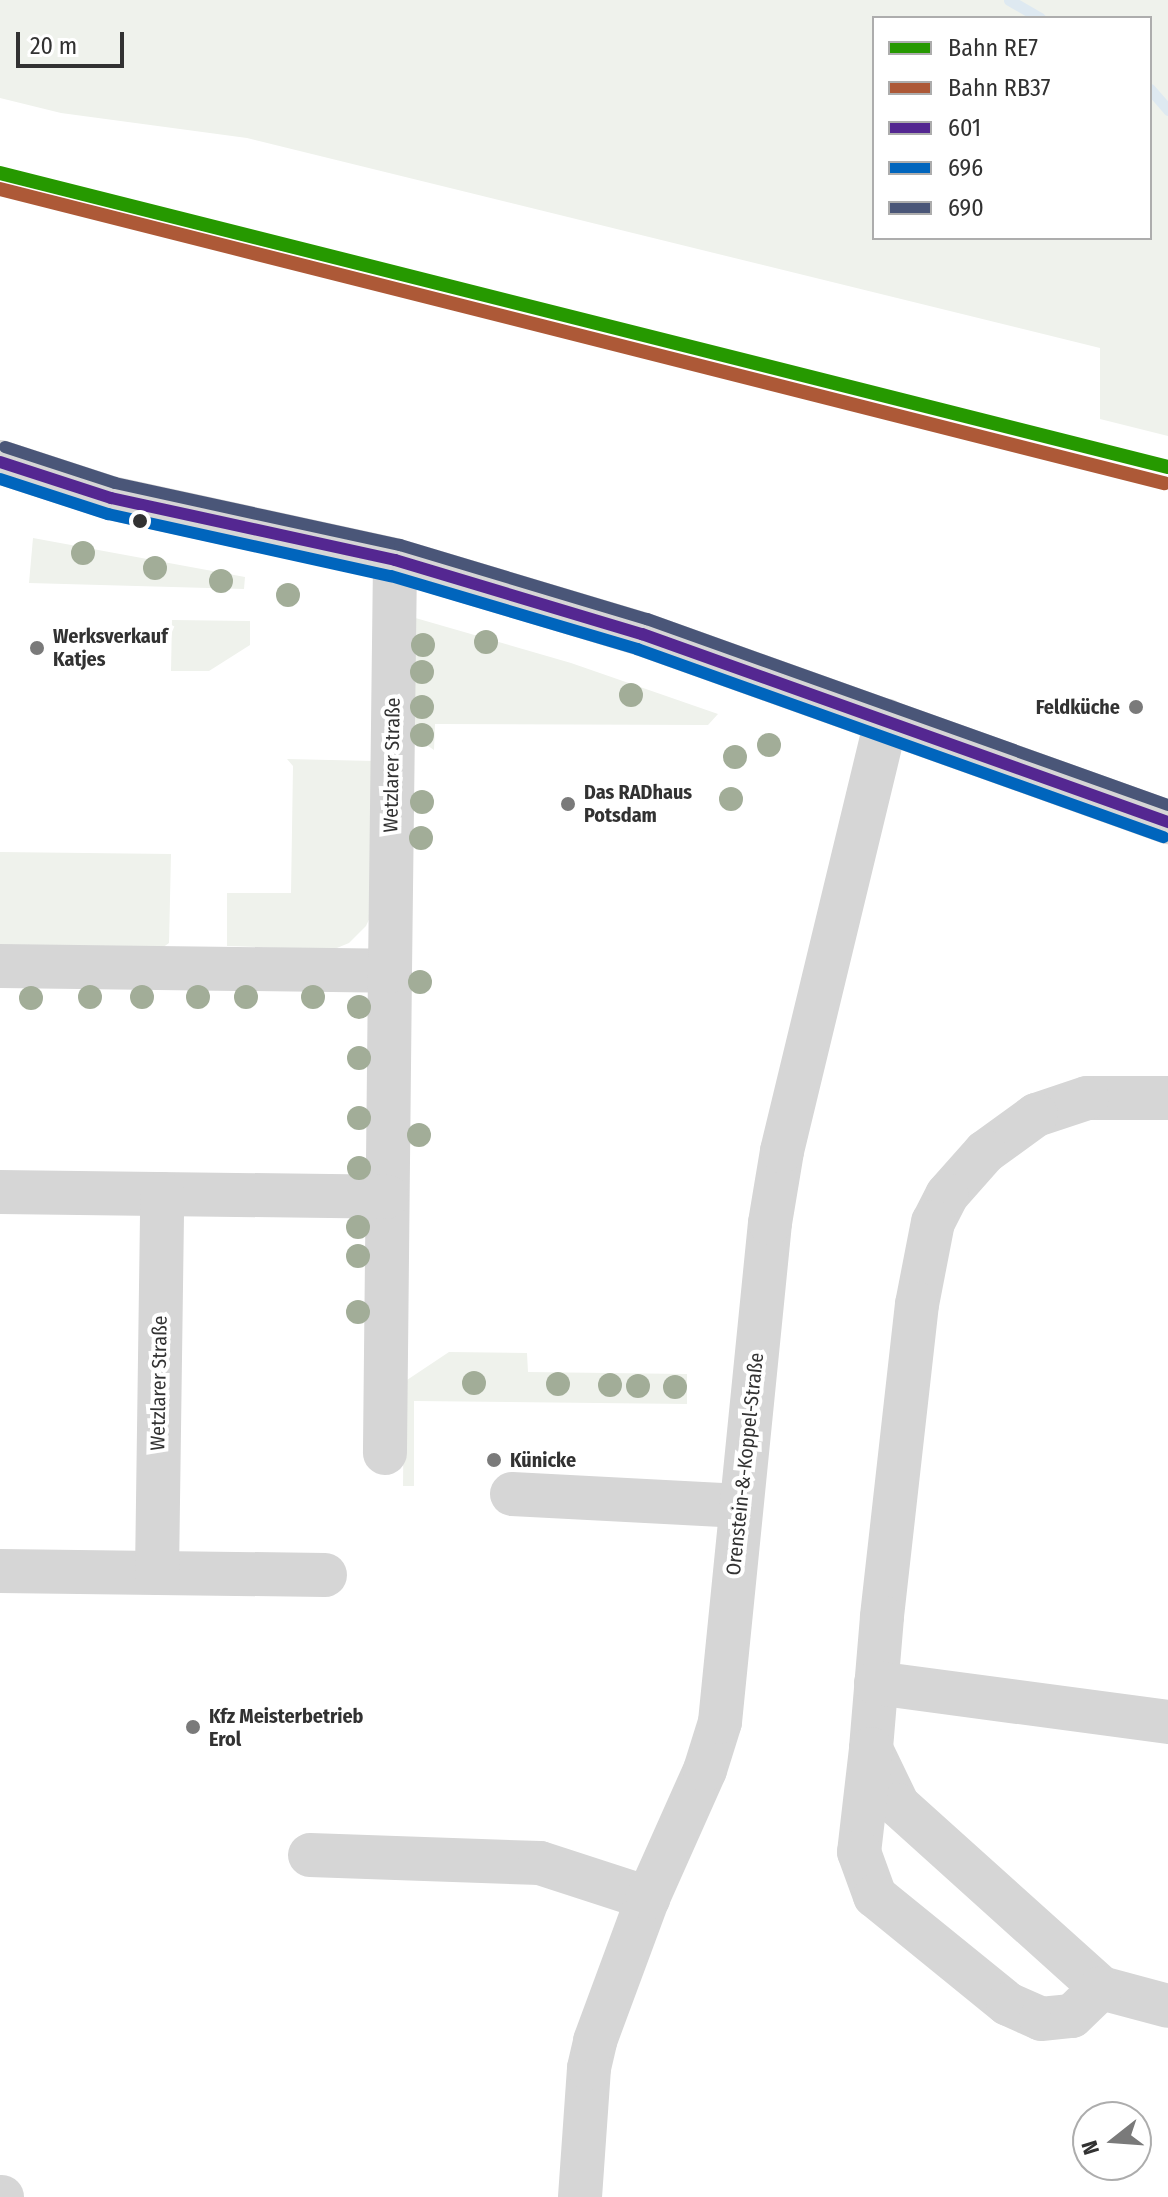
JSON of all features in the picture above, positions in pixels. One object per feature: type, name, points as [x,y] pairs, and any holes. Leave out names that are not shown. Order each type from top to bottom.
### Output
[{"type":"street","points":[[0,462],[111,498],[395,560],[642,634],[1168,822]]},
{"type":"street","points":[[0,487],[111,498]]},
{"type":"street","name":"Wetzlarer Straße","points":[[385,1453],[395,560]]},
{"type":"street","name":"Orenstein-&-Koppel-Straße","points":[[580,2197],[589,2068],[595,2041],[648,1898],[705,1770],[717,1733],[770,1223],[782,1151],[886,720]]},
{"type":"street","points":[[0,966],[390,971]]},
{"type":"street","points":[[1101,1988],[1072,2016],[1041,2019],[1008,2004],[875,1896],[859,1852],[917,1304],[926,1249],[947,1195],[985,1152],[1036,1115],[1087,1098],[1168,1098]]},
{"type":"street","points":[[0,1192],[387,1197]]},
{"type":"street","name":"Wetzlarer Straße","points":[[157,1573],[162,1194]]},
{"type":"street","points":[[512,1494],[741,1506]]},
{"type":"street","points":[[0,1571],[325,1575]]},
{"type":"street","points":[[876,1683],[1168,1722]]},
{"type":"street","points":[[871,1749],[898,1805],[1101,1988],[1168,2006]]},
{"type":"street","points":[[310,1855],[540,1863],[648,1898]]},
{"type":"shaded area","points":[[0,0],[1168,0],[1168,436],[1100,419],[1100,348],[247,138],[61,113],[0,98]]},
{"type":"shaded area","points":[[33,538],[245,577],[244,589],[29,583]]},
{"type":"shaded area","points":[[412,617],[571,663],[718,714],[708,725],[435,724],[434,750],[415,737]]},
{"type":"shaded area","points":[[172,620],[250,621],[250,645],[209,671],[171,671]]},
{"type":"shaded area","points":[[287,759],[374,761],[373,911],[366,926],[349,943],[332,950],[227,946],[227,893],[291,893],[293,766]]},
{"type":"shaded area","points":[[0,852],[171,854],[169,943],[162,948],[0,947]]},
{"type":"shaded area","points":[[449,1352],[527,1353],[528,1372],[687,1374],[687,1404],[414,1401],[414,1486],[403,1486],[404,1382]]},
{"type":"waterway","points":[[1009,0],[1037,16]]},
{"type":"waterway","points":[[1152,91],[1168,110]]},
{"type":"rail line","name":"RE7","points":[[0,173],[1168,467]]},
{"type":"rail line","name":"RB37","points":[[0,189],[1164,483]]},
{"type":"transit line","name":"690","points":[[5,447],[115,483],[400,545],[647,619],[1168,805]]},
{"type":"transit line","name":"601","points":[[0,462],[111,498],[395,560],[642,634],[1168,822]]},
{"type":"transit line","name":"696","points":[[0,479],[108,514],[391,576],[637,649],[1163,837]]},
{"type":"place","name":"Werksverkauf Katjes","points":[[37,648]]},
{"type":"place","name":"Feldküche","points":[[1136,707]]},
{"type":"place","name":"Das RADhaus Potsdam","points":[[568,804]]},
{"type":"place","name":"Künicke","points":[[494,1460]]},
{"type":"place","name":"Kfz Meisterbetrieb Erol","points":[[193,1727]]}]
